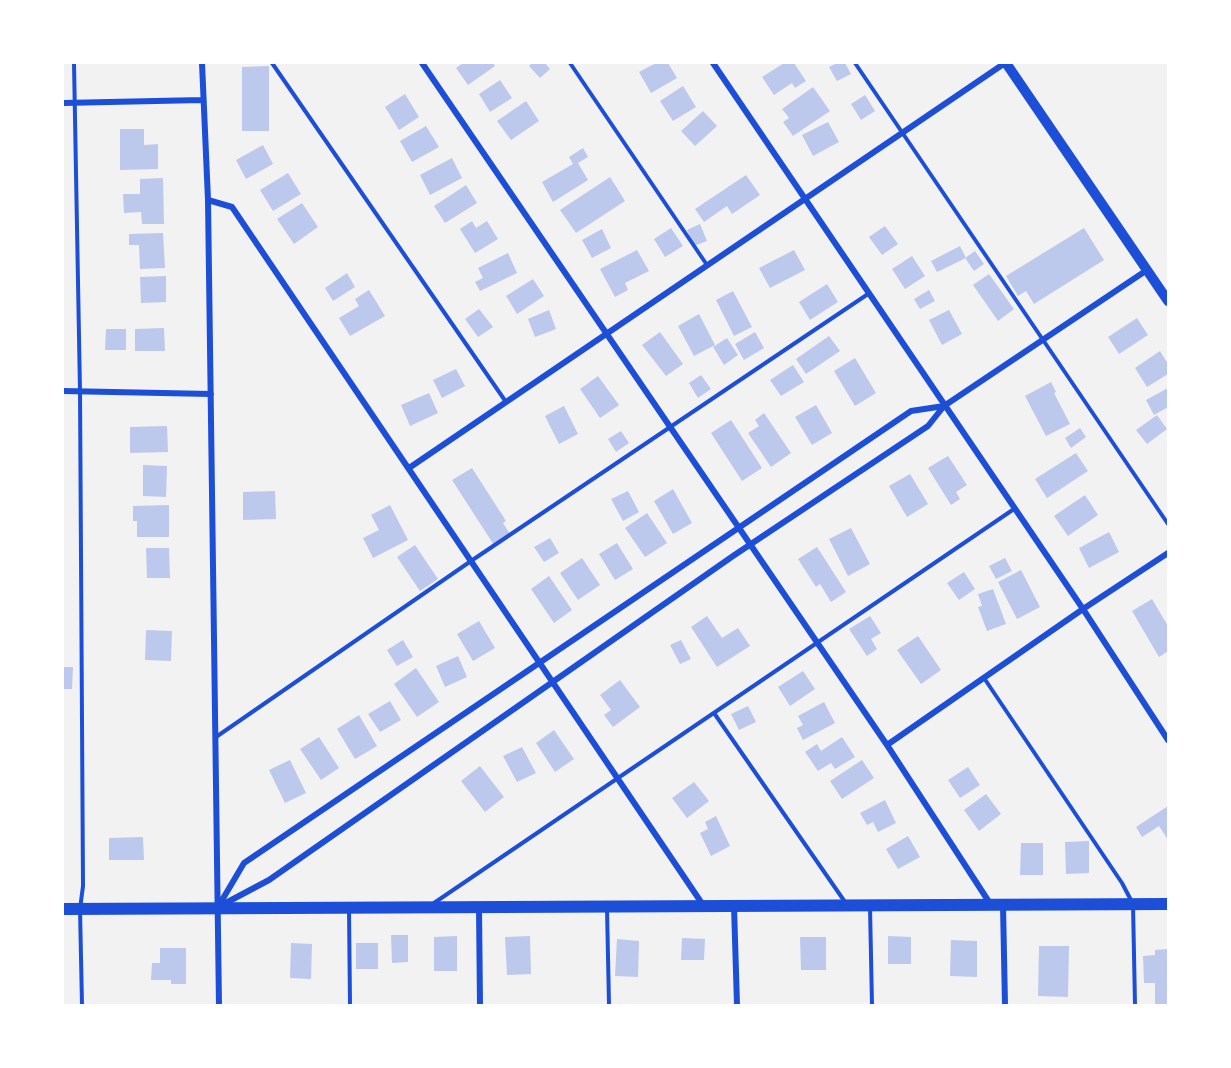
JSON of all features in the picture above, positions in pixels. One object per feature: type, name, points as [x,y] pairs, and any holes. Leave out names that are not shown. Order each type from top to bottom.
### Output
[{"type":"main road","points":[[1006,63],[1168,301]]},
{"type":"main road","points":[[63,909],[1168,904]]},
{"type":"street","points":[[202,63],[208,200],[219,1005]]},
{"type":"street","points":[[422,63],[997,905],[1005,1005]]},
{"type":"street","points":[[713,63],[1083,609],[1168,740]]},
{"type":"street","points":[[409,468],[1006,63]]},
{"type":"street","points":[[63,103],[202,100]]},
{"type":"street","points":[[208,200],[232,207],[704,907]]},
{"type":"street","points":[[217,908],[268,880],[552,681],[928,426],[944,406],[1147,270]]},
{"type":"street","points":[[63,391],[211,394]]},
{"type":"street","points":[[217,908],[244,863],[911,411],[944,406]]},
{"type":"street","points":[[887,745],[1168,553]]},
{"type":"street","points":[[734,906],[737,1005]]},
{"type":"street","points":[[479,908],[480,1005]]},
{"type":"lane","points":[[74,63],[80,391],[82,1005]]},
{"type":"lane","points":[[272,63],[506,402]]},
{"type":"lane","points":[[570,63],[707,265]]},
{"type":"lane","points":[[855,63],[1168,524]]},
{"type":"lane","points":[[215,737],[471,561],[868,294]]},
{"type":"lane","points":[[427,908],[1014,509]]},
{"type":"lane","points":[[984,678],[1122,883],[1133,904],[1135,1005]]},
{"type":"lane","points":[[714,713],[848,906]]},
{"type":"lane","points":[[870,906],[872,1005]]},
{"type":"lane","points":[[607,907],[609,1005]]},
{"type":"lane","points":[[349,908],[350,1005]]},
{"type":"building","points":[[463,63],[493,63],[495,66],[468,85],[456,68]]},
{"type":"building","points":[[532,63],[545,63],[550,69],[540,78],[529,66]]},
{"type":"building","points":[[656,63],[668,63],[677,78],[651,93],[639,72]]},
{"type":"building","points":[[784,63],[794,63],[806,81],[795,88],[792,83],[774,95],[762,77]]},
{"type":"building","points":[[837,63],[845,63],[851,74],[837,81],[829,67]]},
{"type":"building","points":[[269,66],[269,131],[242,131],[242,67]]},
{"type":"building","points":[[500,80],[512,98],[490,112],[479,94]]},
{"type":"building","points":[[683,86],[696,107],[673,121],[660,101]]},
{"type":"building","points":[[813,87],[830,111],[793,136],[783,122],[789,118],[782,109]]},
{"type":"building","points":[[405,94],[419,117],[399,130],[385,107]]},
{"type":"building","points":[[865,95],[875,111],[861,120],[851,104]]},
{"type":"building","points":[[526,101],[539,121],[511,140],[497,121]]},
{"type":"building","points":[[703,111],[717,126],[695,146],[681,131]]},
{"type":"building","points":[[828,122],[839,142],[813,156],[802,135]]},
{"type":"building","points":[[426,126],[439,147],[412,162],[400,141]]},
{"type":"building","points":[[120,129],[144,129],[144,145],[158,144],[158,169],[120,170]]},
{"type":"building","points":[[263,145],[273,164],[246,179],[236,160]]},
{"type":"building","points":[[583,148],[588,157],[578,163],[588,180],[553,202],[542,182],[573,164],[569,157]]},
{"type":"building","points":[[452,158],[462,178],[430,195],[420,175]]},
{"type":"building","points":[[288,173],[301,194],[273,211],[260,190]]},
{"type":"building","points":[[746,175],[760,195],[732,214],[727,206],[704,222],[695,209]]},
{"type":"building","points":[[610,177],[625,201],[576,233],[560,210]]},
{"type":"building","points":[[163,178],[164,224],[142,224],[141,212],[124,213],[123,194],[140,194],[140,179]]},
{"type":"building","points":[[466,185],[477,203],[445,223],[434,206]]},
{"type":"building","points":[[302,203],[318,227],[294,244],[277,219]]},
{"type":"building","points":[[472,221],[476,228],[487,221],[498,239],[475,253],[460,229]]},
{"type":"building","points":[[700,224],[707,241],[694,246],[687,230]]},
{"type":"building","points":[[885,226],[898,244],[882,255],[869,237]]},
{"type":"building","points":[[671,228],[683,246],[665,257],[654,239]]},
{"type":"building","points":[[1084,228],[1104,260],[1034,304],[1026,291],[1018,296],[1006,276]]},
{"type":"building","points":[[602,229],[611,248],[592,258],[582,240]]},
{"type":"building","points":[[163,233],[165,268],[140,269],[139,245],[129,245],[129,234]]},
{"type":"building","points":[[960,246],[966,258],[937,272],[931,261]]},
{"type":"building","points":[[637,250],[649,271],[625,283],[628,290],[615,297],[600,269]]},
{"type":"building","points":[[794,250],[805,270],[770,288],[759,268]]},
{"type":"building","points":[[975,251],[984,264],[974,271],[965,258]]},
{"type":"building","points":[[508,253],[517,273],[480,291],[475,282],[483,278],[478,268]]},
{"type":"building","points":[[912,256],[925,276],[905,289],[892,269]]},
{"type":"building","points":[[347,273],[355,287],[333,301],[325,288]]},
{"type":"building","points":[[989,274],[1014,309],[998,321],[973,285]]},
{"type":"building","points":[[166,276],[166,302],[141,303],[140,277]]},
{"type":"building","points":[[533,279],[544,296],[517,314],[506,296]]},
{"type":"building","points":[[827,284],[838,302],[810,320],[799,302]]},
{"type":"building","points":[[369,290],[385,316],[350,336],[339,318],[359,306],[355,299]]},
{"type":"building","points":[[929,290],[935,301],[920,309],[914,299]]},
{"type":"building","points":[[733,291],[752,327],[734,336],[716,300]]},
{"type":"building","points":[[479,309],[493,327],[478,337],[465,319]]},
{"type":"building","points":[[549,310],[556,329],[535,337],[528,319]]},
{"type":"building","points":[[949,310],[962,334],[942,345],[929,320]]},
{"type":"building","points":[[699,314],[715,345],[694,356],[678,326]]},
{"type":"building","points":[[1137,318],[1148,335],[1119,354],[1108,337]]},
{"type":"building","points":[[164,328],[165,351],[135,351],[135,329]]},
{"type":"building","points":[[106,329],[126,329],[126,350],[105,350]]},
{"type":"building","points":[[660,332],[683,364],[666,376],[642,345]]},
{"type":"building","points":[[755,332],[764,348],[744,360],[735,344]]},
{"type":"building","points":[[829,336],[840,351],[806,374],[796,359]]},
{"type":"building","points":[[727,338],[738,355],[724,365],[713,347]]},
{"type":"building","points":[[1160,351],[1168,364],[1168,374],[1147,387],[1135,368]]},
{"type":"building","points":[[855,358],[876,393],[855,406],[834,371]]},
{"type":"building","points":[[793,365],[804,382],[781,396],[770,380]]},
{"type":"building","points":[[456,369],[465,386],[442,398],[433,380]]},
{"type":"building","points":[[701,375],[711,389],[698,398],[689,383]]},
{"type":"building","points":[[598,376],[619,405],[600,418],[580,389]]},
{"type":"building","points":[[1051,382],[1056,392],[1054,393],[1070,424],[1046,436],[1025,396]]},
{"type":"building","points":[[1168,388],[1168,407],[1154,415],[1146,400]]},
{"type":"building","points":[[429,393],[438,413],[410,426],[401,405]]},
{"type":"building","points":[[816,405],[832,433],[812,445],[795,417]]},
{"type":"building","points":[[564,406],[578,434],[559,444],[545,416]]},
{"type":"building","points":[[764,413],[791,453],[771,467],[748,433],[759,426],[755,420]]},
{"type":"building","points":[[1157,415],[1167,429],[1147,444],[1136,430]]},
{"type":"building","points":[[731,420],[762,468],[742,481],[711,433]]},
{"type":"building","points":[[167,426],[168,452],[130,453],[130,427]]},
{"type":"building","points":[[1080,428],[1086,437],[1071,448],[1065,438]]},
{"type":"building","points":[[621,431],[629,443],[616,452],[608,439]]},
{"type":"building","points":[[1076,453],[1088,471],[1047,498],[1035,479]]},
{"type":"building","points":[[948,456],[967,485],[956,492],[960,499],[951,505],[928,468]]},
{"type":"building","points":[[143,465],[167,466],[166,497],[143,496]]},
{"type":"building","points":[[472,468],[506,521],[503,523],[510,534],[494,545],[452,480]]},
{"type":"building","points":[[910,474],[928,504],[907,517],[889,486]]},
{"type":"building","points":[[673,489],[692,523],[673,534],[654,501]]},
{"type":"building","points":[[275,491],[276,519],[243,520],[243,492]]},
{"type":"building","points":[[628,491],[639,512],[623,521],[611,499]]},
{"type":"building","points":[[1085,495],[1098,515],[1068,536],[1054,516]]},
{"type":"building","points":[[169,505],[169,537],[137,537],[137,521],[133,521],[133,506]]},
{"type":"building","points":[[390,505],[408,540],[373,558],[363,538],[379,530],[371,515]]},
{"type":"building","points":[[647,513],[667,543],[645,557],[625,528]]},
{"type":"building","points":[[851,528],[870,564],[848,576],[829,539]]},
{"type":"building","points":[[1109,532],[1119,552],[1089,568],[1079,548]]},
{"type":"building","points":[[550,538],[559,553],[544,562],[534,547]]},
{"type":"building","points":[[617,543],[633,569],[615,580],[599,554]]},
{"type":"building","points":[[415,545],[438,579],[420,591],[397,557]]},
{"type":"building","points":[[817,547],[846,592],[831,602],[820,584],[816,587],[798,559]]},
{"type":"building","points":[[146,548],[169,548],[170,578],[147,578]]},
{"type":"building","points":[[582,558],[600,585],[578,600],[560,573]]},
{"type":"building","points":[[1005,558],[1012,571],[996,579],[989,566]]},
{"type":"building","points":[[1021,570],[1040,607],[1017,619],[998,582]]},
{"type":"building","points":[[964,572],[975,589],[959,600],[947,583]]},
{"type":"building","points":[[549,576],[572,610],[554,623],[531,589]]},
{"type":"building","points":[[993,589],[1006,624],[987,631],[978,607],[982,606],[978,594]]},
{"type":"building","points":[[1152,599],[1168,626],[1168,651],[1159,657],[1132,611]]},
{"type":"building","points":[[707,616],[722,638],[738,628],[750,646],[717,667],[691,627]]},
{"type":"building","points":[[870,616],[881,633],[871,639],[877,649],[867,656],[849,629]]},
{"type":"building","points":[[479,621],[495,648],[473,661],[457,634]]},
{"type":"building","points":[[146,630],[172,631],[171,661],[145,660]]},
{"type":"building","points":[[918,636],[941,670],[921,684],[897,650]]},
{"type":"building","points":[[403,640],[413,657],[397,666],[387,650]]},
{"type":"building","points":[[681,640],[691,659],[680,664],[670,645]]},
{"type":"building","points":[[458,656],[467,677],[445,687],[436,666]]},
{"type":"building","points":[[63,667],[73,667],[72,689],[63,689]]},
{"type":"building","points":[[416,668],[439,702],[417,717],[394,684]]},
{"type":"building","points":[[803,671],[815,689],[790,706],[778,687]]},
{"type":"building","points":[[620,680],[640,707],[613,727],[604,715],[611,710],[600,695]]},
{"type":"building","points":[[390,701],[401,720],[380,732],[368,714]]},
{"type":"building","points":[[824,702],[835,723],[803,740],[797,728],[803,725],[798,716]]},
{"type":"building","points":[[748,706],[756,722],[739,730],[731,714]]},
{"type":"building","points":[[359,715],[377,746],[355,759],[337,729]]},
{"type":"building","points":[[554,730],[574,759],[555,772],[536,743]]},
{"type":"building","points":[[319,737],[339,768],[321,780],[300,749]]},
{"type":"building","points":[[842,737],[855,757],[835,769],[831,763],[818,771],[805,752],[817,744],[821,751]]},
{"type":"building","points":[[522,747],[536,773],[517,782],[503,756]]},
{"type":"building","points":[[290,760],[306,793],[285,803],[269,770]]},
{"type":"building","points":[[862,760],[874,778],[842,799],[830,781]]},
{"type":"building","points":[[480,766],[504,797],[485,812],[461,781]]},
{"type":"building","points":[[968,767],[980,785],[960,798],[948,780]]},
{"type":"building","points":[[694,782],[709,801],[687,818],[672,798]]},
{"type":"building","points":[[986,794],[1001,814],[979,831],[964,810]]},
{"type":"building","points":[[885,800],[896,823],[878,832],[873,822],[867,825],[860,813]]},
{"type":"building","points":[[1168,806],[1168,840],[1159,826],[1142,837],[1136,827]]},
{"type":"building","points":[[716,816],[730,846],[711,856],[700,833],[708,829],[705,822]]},
{"type":"building","points":[[908,836],[920,857],[898,869],[886,849]]},
{"type":"building","points":[[143,837],[144,860],[109,860],[109,838]]},
{"type":"building","points":[[1089,841],[1089,873],[1066,874],[1065,842]]},
{"type":"building","points":[[1021,843],[1043,843],[1043,875],[1020,875]]},
{"type":"building","points":[[391,935],[408,935],[408,962],[392,963]]},
{"type":"building","points":[[457,936],[457,971],[434,971],[434,937]]},
{"type":"building","points":[[530,936],[531,974],[507,975],[505,937]]},
{"type":"building","points":[[888,936],[911,937],[911,964],[888,964]]},
{"type":"building","points":[[800,937],[826,937],[826,970],[801,970]]},
{"type":"building","points":[[682,938],[705,939],[704,960],[681,960]]},
{"type":"building","points":[[617,939],[639,941],[638,977],[615,976]]},
{"type":"building","points":[[951,940],[977,941],[977,977],[950,976]]},
{"type":"building","points":[[291,943],[312,944],[311,979],[290,978]]},
{"type":"building","points":[[356,943],[378,943],[378,969],[356,969]]},
{"type":"building","points":[[1039,946],[1069,946],[1068,997],[1038,996]]},
{"type":"building","points":[[160,948],[186,948],[186,984],[171,984],[171,980],[151,980],[152,963],[160,963]]},
{"type":"building","points":[[1168,949],[1168,1004],[1155,1005],[1155,983],[1144,983],[1143,956],[1155,955],[1155,950]]}]
